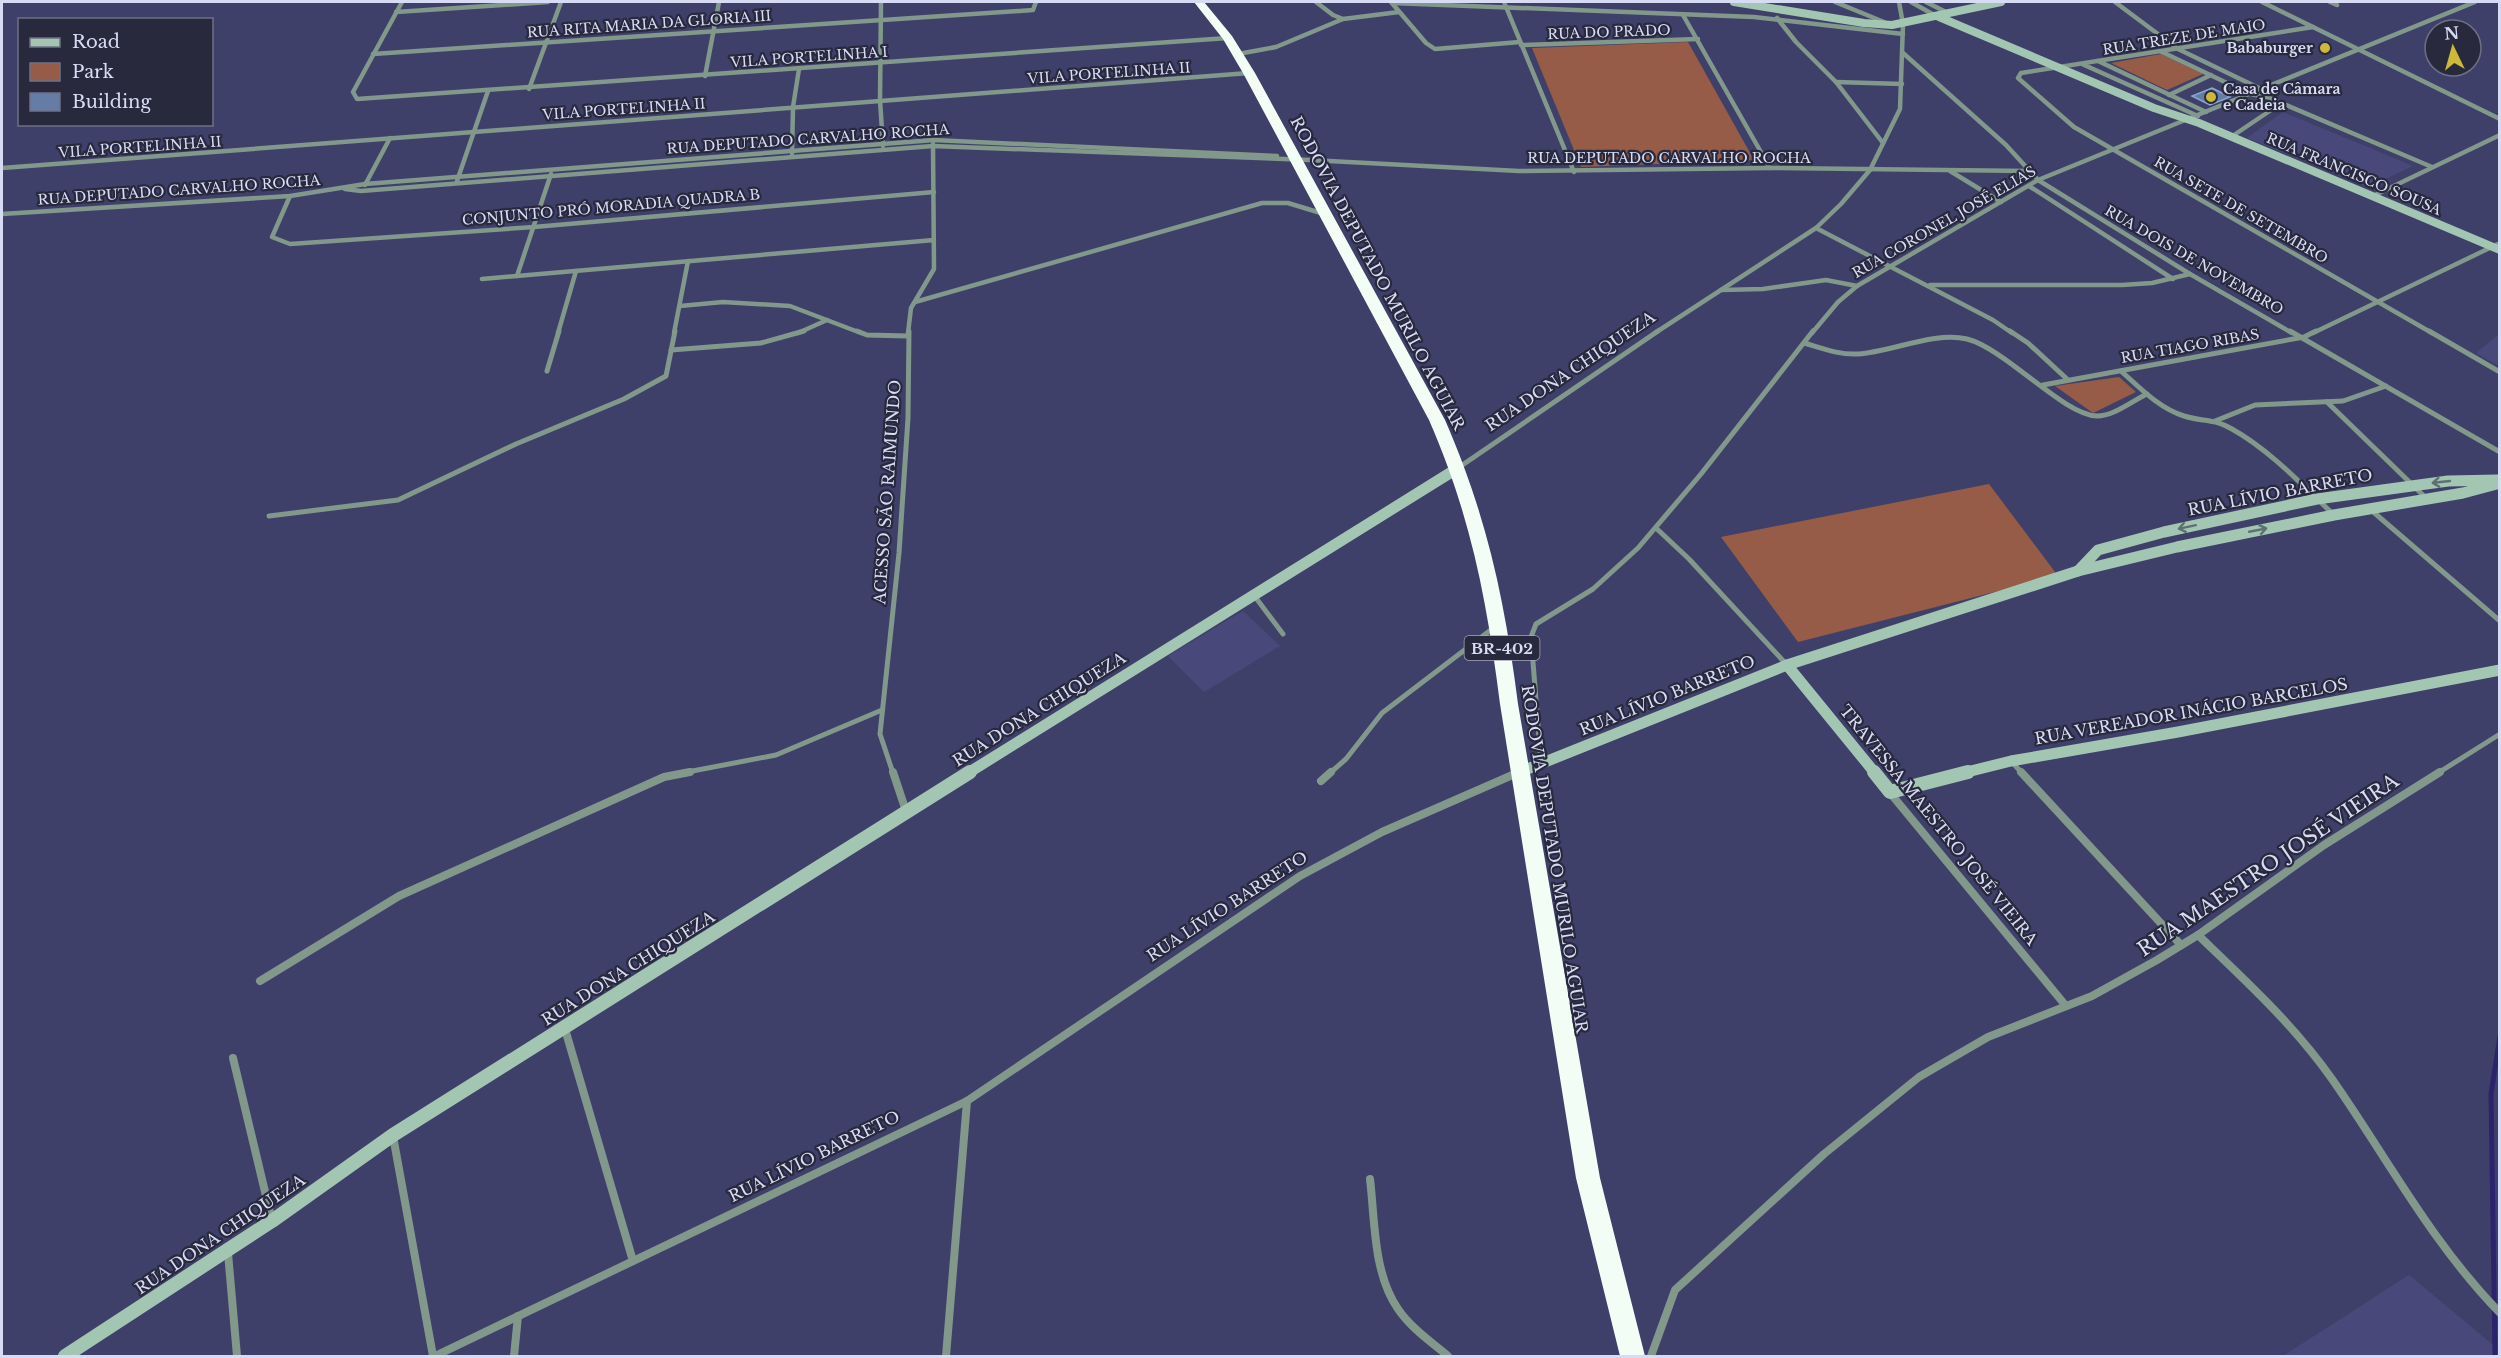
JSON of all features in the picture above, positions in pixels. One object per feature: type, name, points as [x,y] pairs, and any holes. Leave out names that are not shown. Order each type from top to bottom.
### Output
[{"type":"highway","name":"RODOVIA DEPUTADO MURILO AGUIAR","points":[[1199,2],[1228,38],[1302,160],[1328,216],[1437,420],[1458,468],[1480,537],[1499,625],[1520,772],[1588,1178],[1633,1356]]},
{"type":"street","points":[[373,54],[402,2]]},
{"type":"street","points":[[396,12],[548,2]]},
{"type":"street","points":[[529,88],[561,2]]},
{"type":"street","points":[[705,76],[719,2]]},
{"type":"street","points":[[881,2],[880,100],[884,150]]},
{"type":"street","name":"RUA RITA MARIA DA GLORIA III","points":[[373,54],[1033,10],[1036,2]]},
{"type":"street","points":[[1316,2],[1333,15],[1343,19]]},
{"type":"street","points":[[1238,54],[1276,47],[1343,19],[1399,12],[1392,2]]},
{"type":"street","points":[[1392,2],[1778,19],[1903,34]]},
{"type":"street","points":[[1504,2],[1574,172]]},
{"type":"street","points":[[1734,2],[1766,4],[1864,23],[1892,25],[1939,17],[2001,2]]},
{"type":"street","points":[[1835,2],[1892,25]]},
{"type":"street","name":"RUA DONA CHIQUEZA","points":[[65,1356],[228,1251],[393,1135],[1253,594],[1458,468],[1514,428],[1816,228],[1841,204],[1870,170],[1900,109],[1903,24],[1899,2]]},
{"type":"street","name":"RUA FRANCISCO SOUSA","points":[[1911,2],[1939,17],[2070,66],[2122,92]]},
{"type":"street","name":"RUA FRANCISCO SOUSA","points":[[1926,2],[2059,68],[2194,119]]},
{"type":"street","points":[[2115,2],[2178,49],[2260,89],[2267,97]]},
{"type":"street","points":[[2262,2],[2499,118]]},
{"type":"street","points":[[2330,2],[2337,5]]},
{"type":"street","name":"RUA CORONEL JOSÉ ELIAS","points":[[1541,763],[1532,630],[1544,617],[1599,584],[1656,528],[1838,302],[1857,286],[2038,180],[2194,119],[2260,89],[2475,2]]},
{"type":"street","points":[[1766,4],[1796,42],[1836,82],[1883,143]]},
{"type":"street","name":"RUA DO PRADO","points":[[1399,12],[1426,43],[1435,49],[1521,43],[1698,39]]},
{"type":"street","points":[[1683,15],[1770,168]]},
{"type":"street","name":"RUA TREZE DE MAIO","points":[[2059,68],[2313,27]]},
{"type":"street","name":"VILA PORTELINHA I","points":[[373,54],[353,92],[357,99],[1228,38]]},
{"type":"street","points":[[2160,51],[2250,94],[2267,97],[2432,167]]},
{"type":"street","name":"RUA DOIS DE NOVEMBRO","points":[[1903,53],[2006,145],[2038,180],[2190,274],[2304,337],[2499,452]]},
{"type":"street","points":[[2098,61],[2206,112]]},
{"type":"street","name":"RUA FRANCISCO SOUSA","points":[[2082,64],[2231,137],[2497,246]]},
{"type":"street","name":"RUA SETE DE SETEMBRO","points":[[2059,68],[2021,73],[2018,78],[2064,120],[2112,150],[2499,372]]},
{"type":"street","points":[[792,157],[793,107],[800,69]]},
{"type":"street","name":"VILA PORTELINHA II","points":[[2,168],[1249,73]]},
{"type":"street","points":[[2169,94],[2211,75]]},
{"type":"street","points":[[1836,82],[1902,84]]},
{"type":"street","points":[[456,184],[489,91]]},
{"type":"street","points":[[2231,137],[2280,104]]},
{"type":"street","points":[[2373,196],[2499,135]]},
{"type":"street","points":[[362,191],[390,138]]},
{"type":"street","name":"RUA DEPUTADO CARVALHO ROCHA","points":[[2,214],[290,196],[365,184],[883,144],[933,143],[1574,172],[1770,168],[2028,171]]},
{"type":"street","name":"RUA DEPUTADO CARVALHO ROCHA","points":[[345,189],[362,191],[456,184],[884,150],[933,143]]},
{"type":"street","name":"ACESSO SÃO RAIMUNDO","points":[[906,812],[880,734],[898,553],[908,418],[908,336],[911,308],[934,269],[933,143]]},
{"type":"street","points":[[518,276],[552,170]]},
{"type":"street","points":[[1950,170],[2001,202]]},
{"type":"street","points":[[2029,186],[2173,279]]},
{"type":"street","name":"CONJUNTO PRÓ MORADIA QUADRA B","points":[[290,196],[272,237],[290,244],[534,227],[934,192]]},
{"type":"street","points":[[914,302],[1262,203],[1288,202],[1328,216]]},
{"type":"street","points":[[1816,228],[1929,285],[2012,332],[2067,379]]},
{"type":"street","points":[[482,279],[934,240]]},
{"type":"street","name":"RUA TIAGO RIBAS","points":[[2043,385],[2304,337],[2497,246]]},
{"type":"street","points":[[269,516],[398,500],[516,444],[624,399],[666,376],[688,261]]},
{"type":"street","points":[[547,371],[576,271]]},
{"type":"street","points":[[1929,285],[2112,286],[2173,279],[2190,274]]},
{"type":"street","points":[[1720,291],[1763,289],[1826,280],[1857,286]]},
{"type":"street","points":[[680,306],[723,302],[790,306],[867,335],[908,336]]},
{"type":"street","points":[[671,350],[761,343],[804,331],[827,320]]},
{"type":"street","points":[[1804,343],[1840,353],[1858,354],[1964,338],[1982,346],[2079,410],[2094,416],[2109,413],[2147,394]]},
{"type":"street","points":[[2121,371],[2147,394],[2182,415],[2215,421],[2259,447],[2334,515]]},
{"type":"street","points":[[2215,421],[2242,408],[2268,403],[2343,401],[2386,386]]},
{"type":"street","points":[[2327,402],[2428,500]]},
{"type":"street","name":"RUA LÍVIO BARRETO","points":[[2078,571],[2089,557],[2108,545],[2317,499],[2448,481],[2499,481]]},
{"type":"street","name":"RUA LÍVIO BARRETO","points":[[434,1356],[967,1101],[1300,876],[1382,832],[1541,763],[1787,665],[2078,571],[2177,547],[2334,515],[2428,500],[2499,481]]},
{"type":"street","points":[[2370,509],[2499,621]]},
{"type":"street","points":[[1656,528],[1689,559],[1787,665]]},
{"type":"street","points":[[1253,594],[1283,634]]},
{"type":"street","points":[[1320,781],[1346,759],[1382,713],[1446,662],[1499,625]]},
{"type":"street","name":"TRAVESSA MAESTRO JOSÉ VIEIRA","points":[[1787,665],[2067,1006]]},
{"type":"street","name":"RUA VEREADOR INÁCIO BARCELOS","points":[[1890,792],[2011,761],[2499,670]]},
{"type":"street","points":[[260,981],[399,896],[664,777],[776,755],[882,710]]},
{"type":"street","name":"RUA MAESTRO JOSÉ VIEIRA","points":[[1651,1356],[1675,1290],[1824,1154],[1919,1077],[1988,1037],[2107,988],[2198,935],[2324,845],[2499,734]]},
{"type":"street","points":[[2011,761],[2181,945]]},
{"type":"street","points":[[2198,935],[2280,1018],[2331,1077],[2440,1247],[2481,1296],[2499,1313]]},
{"type":"street","points":[[564,1027],[633,1261]]},
{"type":"street","points":[[233,1058],[272,1221]]},
{"type":"street","points":[[946,1356],[967,1101]]},
{"type":"street","points":[[393,1135],[434,1356]]},
{"type":"street","points":[[1370,1179],[1383,1272],[1394,1302],[1419,1331],[1448,1356]]},
{"type":"street","points":[[228,1251],[237,1356]]},
{"type":"street","points":[[514,1356],[518,1316]]},
{"type":"shaded area","points":[[2283,112],[2413,166],[2368,187],[2247,138]]},
{"type":"shaded area","points":[[2499,334],[2499,366],[2476,353]]},
{"type":"shaded area","points":[[1243,611],[1280,646],[1204,692],[1168,656]]},
{"type":"shaded area","points":[[2409,1275],[2499,1350],[2499,1356],[2283,1356]]},
{"type":"green space","points":[[1688,42],[1754,160],[1581,167],[1532,48]]},
{"type":"green space","points":[[2161,54],[2203,74],[2167,90],[2111,63]]},
{"type":"green space","points":[[2119,377],[2136,392],[2093,413],[2055,386]]},
{"type":"green space","points":[[1989,484],[2058,576],[1798,642],[1721,537]]},
{"type":"building","name":"Casa de Câmara e Cadeia","points":[[2212,88],[2230,97],[2210,105],[2192,96]]},
{"type":"waterway","points":[[2495,1356],[2491,1094],[2500,1036]]},
{"type":"place","name":"Bababurger","points":[[2325,48]]},
{"type":"place","name":"Casa de Câmara e Cadeia","points":[[2211,97]]}]
